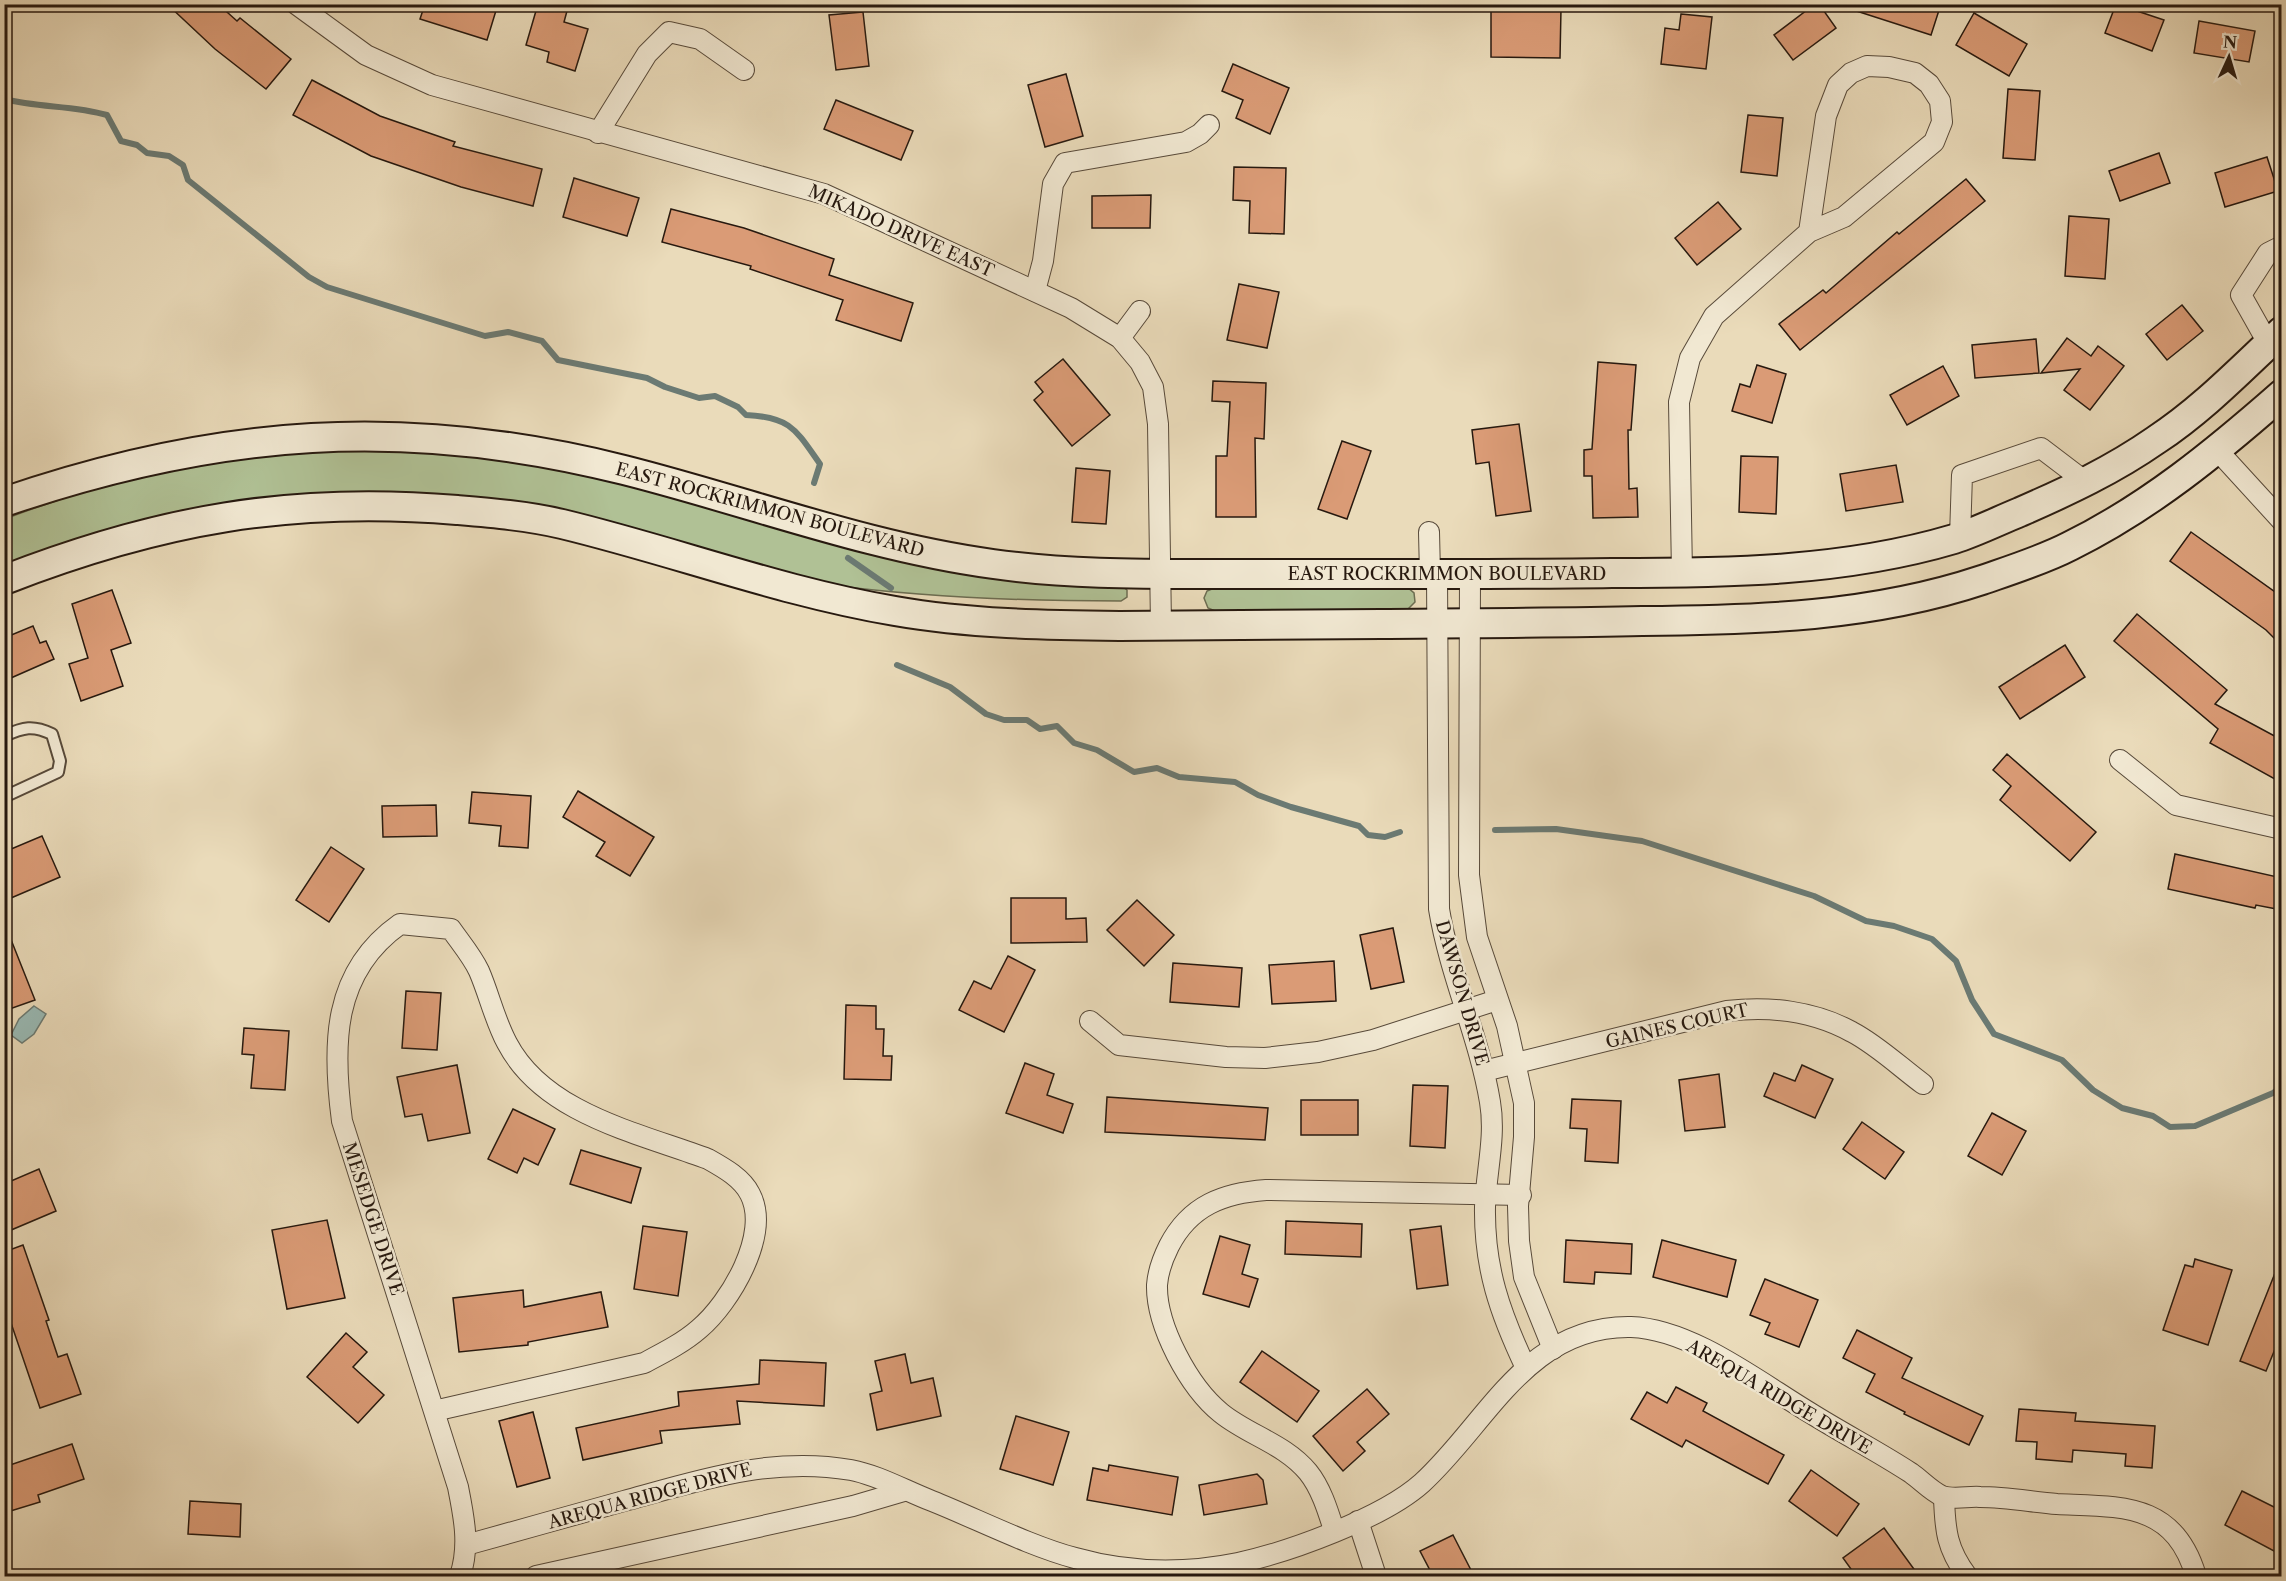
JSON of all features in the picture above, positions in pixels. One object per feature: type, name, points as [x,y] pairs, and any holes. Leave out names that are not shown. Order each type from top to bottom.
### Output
[{"type":"main road","name":"EAST ROCKRIMMON BOULEVARD","points":[[4,502],[146,460],[251,442],[319,437],[422,437],[485,442],[624,470],[875,541],[924,552],[993,564],[1073,572],[1470,574],[1682,573],[1777,569],[1863,560],[1960,537],[2087,483],[2158,439],[2205,405],[2275,337]]},
{"type":"main road","points":[[4,580],[122,538],[241,513],[304,507],[412,506],[488,512],[558,523],[791,589],[898,612],[950,619],[1033,625],[1161,626],[1768,619],[1885,605],[1979,581],[2069,547],[2162,492],[2218,451],[2282,394]]},
{"type":"street","name":"MIKADO DRIVE EAST","points":[[296,4],[366,55],[432,86],[824,194],[1071,308],[1120,338],[1140,362],[1153,387],[1158,424],[1161,626]]},
{"type":"street","points":[[598,133],[647,54],[669,32],[700,39],[744,70]]},
{"type":"street","points":[[1682,573],[1679,402],[1690,358],[1714,316],[1809,232],[1844,217],[1934,142],[1942,122],[1940,101],[1929,84],[1915,73],[1889,67],[1867,66],[1851,73],[1838,85],[1826,116],[1809,232]]},
{"type":"street","points":[[1035,291],[1043,261],[1053,184],[1065,163],[1186,142],[1200,134],[1209,125]]},
{"type":"street","points":[[2275,337],[2241,294],[2268,253],[2282,246]]},
{"type":"street","points":[[1120,338],[1140,311]]},
{"type":"street","points":[[1960,537],[1962,475],[2042,448],[2087,483]]},
{"type":"street","points":[[2218,451],[2282,521]]},
{"type":"street","name":"DAWSON DRIVE","points":[[1429,532],[1437,623],[1440,909],[1445,944],[1476,1035],[1491,1106],[1486,1244],[1492,1284],[1506,1325],[1526,1368]]},
{"type":"street","name":"DAWSON DRIVE","points":[[1470,574],[1468,875],[1477,937],[1507,1026],[1524,1103],[1521,1195],[1518,1206],[1519,1241],[1524,1277],[1552,1349]]},
{"type":"street","points":[[2120,760],[2176,805],[2282,829]]},
{"type":"street","name":"MESEDGE DRIVE","points":[[434,1411],[644,1363],[670,1349],[700,1329],[728,1294],[753,1246],[757,1219],[751,1195],[740,1180],[724,1167],[594,1117],[553,1094],[519,1063],[506,1042],[477,968],[451,928],[400,924],[364,957],[350,982],[339,1021],[337,1053],[342,1122],[458,1487],[465,1520],[466,1545],[460,1576]]},
{"type":"street","points":[[1089,1021],[1119,1045],[1226,1057],[1265,1058],[1318,1052],[1373,1040],[1497,1000]]},
{"type":"street","name":"GAINES COURT","points":[[1484,1071],[1727,1011],[1758,1007],[1789,1011],[1853,1032],[1923,1084]]},
{"type":"street","points":[[1334,1530],[1326,1506],[1308,1473],[1287,1453],[1220,1413],[1194,1383],[1166,1332],[1157,1285],[1161,1263],[1185,1221],[1202,1206],[1237,1192],[1266,1190],[1521,1195]]},
{"type":"street","name":"AREQUA RIDGE DRIVE","points":[[466,1545],[720,1474],[798,1464],[856,1471],[1073,1558],[1128,1568],[1209,1569],[1246,1561],[1358,1521],[1391,1506],[1422,1483],[1491,1403],[1526,1368],[1552,1349],[1582,1335],[1608,1329],[1633,1327],[1660,1332],[1701,1347],[1910,1472],[1944,1497]]},
{"type":"street","points":[[536,1576],[822,1513],[904,1491]]},
{"type":"street","points":[[1967,1576],[1954,1559],[1946,1534],[1944,1497],[1983,1497],[2053,1504],[2114,1506],[2143,1512],[2164,1525],[2187,1548],[2196,1576]]},
{"type":"street","points":[[1358,1521],[1376,1576]]},
{"type":"lane","points":[[4,736],[21,728],[35,726],[52,734],[60,761],[58,772],[4,797]]},
{"type":"green space","points":[[371,448],[521,460],[1123,587],[1127,590],[1127,597],[1121,601],[1013,599],[940,596],[832,585],[517,503],[446,495],[373,492],[231,502],[91,535],[5,567],[5,519],[51,502],[96,488],[185,467],[275,454]]},
{"type":"green space","points":[[1217,587],[1407,587],[1414,593],[1415,602],[1406,611],[1215,611],[1208,608],[1204,598],[1207,591]]},
{"type":"water","points":[[34,1006],[46,1014],[34,1034],[22,1043],[11,1035],[19,1019]]},
{"type":"building","points":[[167,4],[218,4],[237,21],[240,18],[291,59],[266,89],[215,49]]},
{"type":"building","points":[[425,4],[498,4],[487,40],[420,19]]},
{"type":"building","points":[[538,4],[567,11],[564,22],[588,29],[575,71],[547,62],[549,52],[526,45]]},
{"type":"building","points":[[1815,4],[1819,4],[1836,28],[1793,60],[1774,35]]},
{"type":"building","points":[[1848,4],[1941,4],[1931,35],[1847,8]]},
{"type":"building","points":[[2116,4],[2164,20],[2152,51],[2105,33]]},
{"type":"building","points":[[1491,8],[1561,9],[1560,58],[1491,57]]},
{"type":"building","points":[[863,12],[869,66],[836,70],[829,15]]},
{"type":"building","points":[[1974,13],[2027,44],[2009,76],[1956,45]]},
{"type":"building","points":[[1681,14],[1712,17],[1706,69],[1661,64],[1665,28],[1679,30]]},
{"type":"building","points":[[2199,21],[2255,31],[2249,62],[2194,53]]},
{"type":"building","points":[[1233,64],[1289,88],[1270,134],[1236,118],[1243,100],[1222,91]]},
{"type":"building","points":[[1066,74],[1083,136],[1045,147],[1028,85]]},
{"type":"building","points":[[312,80],[380,116],[455,142],[453,146],[542,169],[533,206],[461,187],[371,156],[293,115]]},
{"type":"building","points":[[2008,89],[2040,91],[2035,160],[2003,158]]},
{"type":"building","points":[[836,100],[913,131],[901,160],[824,129]]},
{"type":"building","points":[[1748,115],[1783,118],[1777,176],[1741,172]]},
{"type":"building","points":[[2159,153],[2170,183],[2120,201],[2109,171]]},
{"type":"building","points":[[2267,157],[2278,191],[2225,207],[2215,173]]},
{"type":"building","points":[[1234,167],[1286,168],[1284,234],[1249,233],[1250,201],[1233,200]]},
{"type":"building","points":[[574,178],[639,198],[627,236],[563,217]]},
{"type":"building","points":[[1966,179],[1985,201],[1800,350],[1779,324],[1823,290],[1826,293],[1897,232],[1899,234]]},
{"type":"building","points":[[1151,195],[1150,228],[1092,228],[1092,196]]},
{"type":"building","points":[[1718,202],[1741,229],[1697,265],[1675,238]]},
{"type":"building","points":[[671,209],[744,228],[834,259],[829,275],[913,303],[901,341],[836,320],[843,300],[750,269],[751,266],[662,242]]},
{"type":"building","points":[[2069,216],[2109,219],[2105,279],[2065,276]]},
{"type":"building","points":[[1239,284],[1279,292],[1267,348],[1227,340]]},
{"type":"building","points":[[2182,305],[2203,331],[2167,360],[2146,334]]},
{"type":"building","points":[[2067,338],[2091,356],[2098,346],[2124,366],[2090,410],[2064,390],[2080,369],[2041,373]]},
{"type":"building","points":[[2036,339],[2039,373],[1975,378],[1972,345]]},
{"type":"building","points":[[1063,359],[1110,415],[1072,446],[1034,400],[1043,392],[1035,382]]},
{"type":"building","points":[[1598,362],[1636,365],[1631,430],[1628,430],[1629,489],[1637,488],[1638,517],[1593,518],[1592,476],[1584,476],[1584,450],[1592,449]]},
{"type":"building","points":[[1757,365],[1786,374],[1772,423],[1732,411],[1740,384],[1750,387]]},
{"type":"building","points":[[1943,366],[1959,396],[1907,425],[1890,395]]},
{"type":"building","points":[[1213,381],[1266,383],[1264,439],[1255,438],[1256,517],[1216,517],[1216,456],[1227,456],[1230,402],[1212,401]]},
{"type":"building","points":[[1519,424],[1531,511],[1496,516],[1489,462],[1476,464],[1472,430]]},
{"type":"building","points":[[1342,441],[1371,451],[1347,519],[1318,509]]},
{"type":"building","points":[[1741,456],[1778,457],[1776,514],[1739,512]]},
{"type":"building","points":[[1896,465],[1903,502],[1846,511],[1840,474]]},
{"type":"building","points":[[1076,468],[1110,471],[1106,524],[1072,522]]},
{"type":"building","points":[[2191,532],[2282,597],[2282,646],[2266,630],[2170,561]]},
{"type":"building","points":[[112,590],[131,643],[111,650],[123,686],[81,701],[69,664],[88,658],[72,604]]},
{"type":"building","points":[[2137,614],[2227,690],[2215,704],[2282,740],[2282,783],[2210,743],[2218,729],[2114,641]]},
{"type":"building","points":[[33,626],[40,643],[46,641],[54,659],[4,681],[4,638]]},
{"type":"building","points":[[2065,645],[2085,677],[2020,719],[1999,687]]},
{"type":"building","points":[[2007,754],[2096,832],[2070,861],[2000,800],[2011,786],[1993,770]]},
{"type":"building","points":[[578,791],[654,837],[630,876],[596,856],[605,842],[563,817]]},
{"type":"building","points":[[472,792],[531,796],[528,848],[499,846],[501,826],[469,823]]},
{"type":"building","points":[[436,805],[437,836],[383,837],[382,806]]},
{"type":"building","points":[[42,836],[60,877],[11,898],[4,886],[4,852]]},
{"type":"building","points":[[331,847],[364,869],[329,922],[296,900]]},
{"type":"building","points":[[2175,854],[2282,878],[2282,910],[2256,905],[2255,908],[2168,889]]},
{"type":"building","points":[[1011,898],[1066,898],[1066,919],[1086,918],[1087,942],[1011,943]]},
{"type":"building","points":[[1137,900],[1174,935],[1144,966],[1107,930]]},
{"type":"building","points":[[4,922],[35,1000],[4,1011]]},
{"type":"building","points":[[1393,928],[1404,982],[1371,989],[1360,935]]},
{"type":"building","points":[[1008,956],[1035,970],[1004,1032],[959,1010],[974,981],[991,989]]},
{"type":"building","points":[[1334,961],[1336,1001],[1272,1004],[1269,965]]},
{"type":"building","points":[[1173,963],[1242,968],[1239,1007],[1170,1002]]},
{"type":"building","points":[[406,991],[441,993],[437,1050],[402,1048]]},
{"type":"building","points":[[846,1005],[876,1006],[876,1029],[884,1029],[883,1056],[892,1056],[891,1080],[844,1079]]},
{"type":"building","points":[[244,1028],[289,1031],[285,1090],[251,1088],[254,1055],[242,1054]]},
{"type":"building","points":[[1025,1063],[1054,1074],[1047,1095],[1073,1104],[1063,1133],[1006,1113]]},
{"type":"building","points":[[457,1065],[470,1133],[428,1141],[422,1114],[405,1117],[397,1077]]},
{"type":"building","points":[[1802,1065],[1833,1079],[1815,1118],[1764,1096],[1774,1073],[1795,1081]]},
{"type":"building","points":[[1719,1074],[1725,1127],[1685,1131],[1679,1080]]},
{"type":"building","points":[[1413,1085],[1448,1086],[1445,1148],[1410,1146]]},
{"type":"building","points":[[1107,1097],[1268,1108],[1265,1140],[1105,1132]]},
{"type":"building","points":[[1572,1099],[1621,1101],[1618,1163],[1585,1161],[1587,1129],[1570,1128]]},
{"type":"building","points":[[1301,1100],[1358,1100],[1358,1135],[1301,1135]]},
{"type":"building","points":[[513,1109],[555,1129],[538,1165],[524,1158],[517,1173],[488,1159]]},
{"type":"building","points":[[1992,1113],[2026,1131],[2002,1175],[1968,1156]]},
{"type":"building","points":[[1862,1122],[1904,1152],[1885,1179],[1843,1149]]},
{"type":"building","points":[[581,1150],[641,1168],[631,1203],[570,1184]]},
{"type":"building","points":[[39,1169],[56,1211],[4,1233],[4,1184]]},
{"type":"building","points":[[327,1220],[345,1298],[287,1309],[272,1230]]},
{"type":"building","points":[[1286,1221],[1362,1224],[1361,1257],[1285,1254]]},
{"type":"building","points":[[643,1226],[687,1232],[678,1296],[634,1289]]},
{"type":"building","points":[[1441,1226],[1448,1285],[1417,1289],[1410,1230]]},
{"type":"building","points":[[1220,1236],[1250,1245],[1242,1274],[1258,1279],[1249,1307],[1203,1294]]},
{"type":"building","points":[[1566,1240],[1632,1244],[1631,1274],[1595,1272],[1594,1284],[1564,1282]]},
{"type":"building","points":[[1662,1240],[1736,1260],[1727,1297],[1653,1277]]},
{"type":"building","points":[[23,1245],[49,1320],[46,1321],[58,1357],[67,1354],[81,1394],[40,1408],[11,1323],[4,1326],[4,1252]]},
{"type":"building","points":[[2281,1258],[2282,1332],[2266,1371],[2240,1361]]},
{"type":"building","points":[[2195,1259],[2232,1270],[2208,1345],[2163,1330],[2185,1265],[2193,1267]]},
{"type":"building","points":[[1765,1279],[1818,1300],[1799,1347],[1765,1334],[1770,1323],[1750,1315]]},
{"type":"building","points":[[523,1290],[524,1307],[601,1292],[608,1327],[528,1342],[528,1345],[459,1352],[453,1298]]},
{"type":"building","points":[[1857,1330],[1912,1358],[1902,1378],[1983,1416],[1969,1445],[1904,1414],[1905,1412],[1866,1392],[1875,1374],[1843,1358]]},
{"type":"building","points":[[346,1333],[367,1352],[353,1367],[384,1395],[358,1423],[307,1377]]},
{"type":"building","points":[[1262,1351],[1319,1391],[1297,1422],[1240,1382]]},
{"type":"building","points":[[905,1354],[911,1383],[933,1378],[941,1416],[877,1430],[870,1394],[882,1391],[875,1361]]},
{"type":"building","points":[[760,1360],[826,1363],[824,1406],[737,1401],[740,1424],[660,1431],[662,1443],[583,1460],[576,1428],[679,1406],[678,1392],[759,1384]]},
{"type":"building","points":[[1676,1387],[1707,1403],[1703,1411],[1784,1455],[1768,1484],[1686,1440],[1682,1447],[1631,1419],[1647,1392],[1667,1403]]},
{"type":"building","points":[[1367,1389],[1389,1414],[1357,1442],[1365,1451],[1343,1471],[1313,1436]]},
{"type":"building","points":[[2019,1409],[2076,1413],[2075,1421],[2155,1426],[2152,1468],[2125,1466],[2126,1454],[2073,1450],[2072,1462],[2036,1459],[2037,1442],[2016,1441]]},
{"type":"building","points":[[533,1412],[550,1478],[517,1487],[499,1421]]},
{"type":"building","points":[[1016,1416],[1069,1432],[1053,1485],[1000,1469]]},
{"type":"building","points":[[72,1444],[84,1479],[38,1495],[40,1502],[4,1513],[4,1467]]},
{"type":"building","points":[[1109,1465],[1178,1477],[1172,1515],[1087,1500],[1093,1468],[1108,1471]]},
{"type":"building","points":[[1811,1470],[1859,1504],[1837,1536],[1789,1501]]},
{"type":"building","points":[[1257,1474],[1263,1480],[1267,1504],[1204,1515],[1199,1485]]},
{"type":"building","points":[[2242,1491],[2282,1511],[2282,1536],[2274,1551],[2225,1525]]},
{"type":"building","points":[[190,1501],[241,1504],[240,1537],[188,1534]]},
{"type":"building","points":[[1884,1528],[1919,1576],[1856,1576],[1843,1558]]},
{"type":"building","points":[[1453,1535],[1474,1576],[1433,1576],[1420,1551]]},
{"type":"waterway","points":[[4,99],[107,115],[121,141],[137,145],[147,153],[169,156],[183,165],[188,180],[309,277],[327,287],[485,336],[508,332],[542,341],[558,360],[647,378],[665,387],[699,398],[715,396],[738,407],[746,415],[761,416],[783,422],[798,434],[820,464],[814,483]]},
{"type":"waterway","points":[[848,558],[891,588]]},
{"type":"waterway","points":[[897,665],[950,687],[986,714],[1004,720],[1027,720],[1040,729],[1057,726],[1074,743],[1097,750],[1134,772],[1157,768],[1179,777],[1235,782],[1258,795],[1291,807],[1359,826],[1368,835],[1385,837],[1400,832]]},
{"type":"waterway","points":[[1495,830],[1556,829],[1642,841],[1814,896],[1866,921],[1894,926],[1932,939],[1956,961],[1972,1000],[1994,1034],[2062,1060],[2093,1090],[2122,1108],[2153,1116],[2170,1127],[2195,1126],[2273,1093],[2282,1086]]}]
